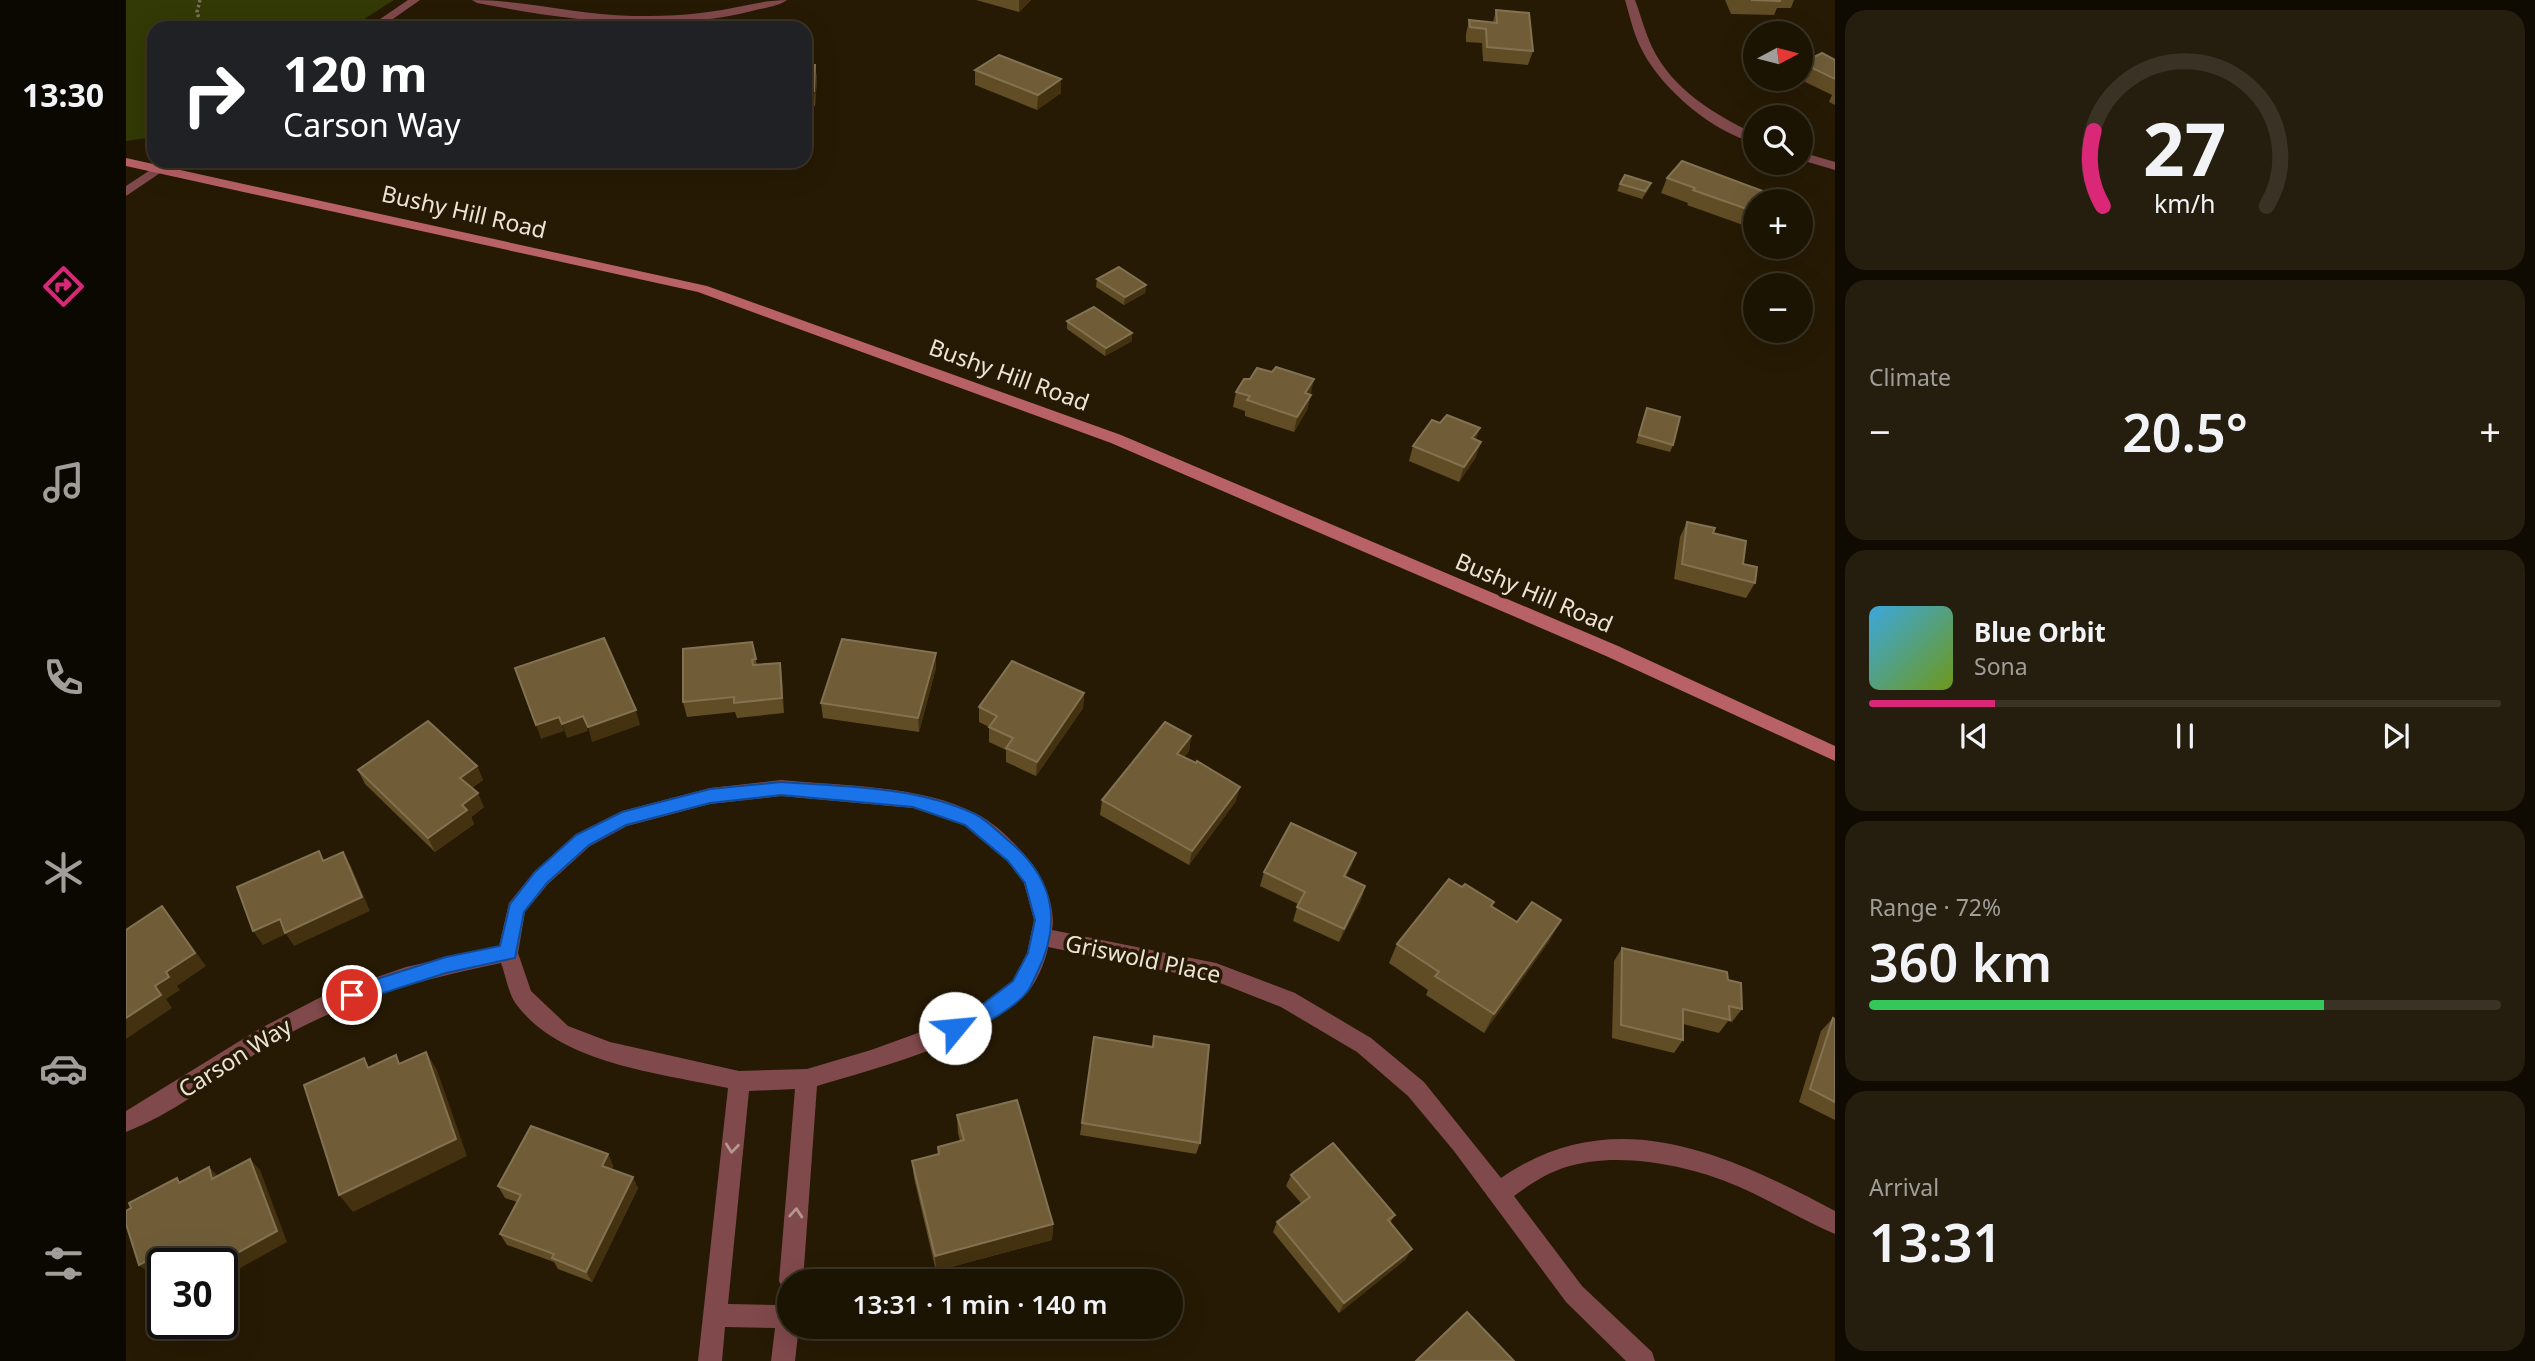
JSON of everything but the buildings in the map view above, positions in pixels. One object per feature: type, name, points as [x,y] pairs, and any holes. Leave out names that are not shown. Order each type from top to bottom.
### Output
[{"type":"main road","name":"Bushy Hill Road","points":[[126,162],[147,164]]},
{"type":"main road","name":"Bushy Hill Road","points":[[179,168],[702,289],[729,298],[1116,439],[1612,651],[1835,754]]},
{"type":"street","points":[[384,21],[415,0]]},
{"type":"street","points":[[477,0],[534,11],[626,21],[733,12],[782,0]]},
{"type":"street","points":[[1630,0],[1647,50],[1663,76],[1717,122],[1743,134]]},
{"type":"street","points":[[1813,160],[1835,166]]},
{"type":"street","points":[[126,191],[161,168]]},
{"type":"street","points":[[781,788],[914,800],[971,820],[1014,855],[1033,880],[1044,920],[1041,937],[1037,954],[1020,987],[990,1010],[955,1028],[871,1060],[807,1079],[739,1081],[610,1052],[561,1033],[523,997],[508,953],[516,909],[541,878],[583,840],[622,819],[710,796],[781,788]]},
{"type":"street","name":"Griswold Place","points":[[1041,937],[1216,972],[1288,1000],[1364,1045],[1416,1089],[1462,1144],[1574,1294],[1643,1361]]},
{"type":"street","name":"Carson Way","points":[[126,1122],[152,1109],[307,1014],[374,986],[446,965],[508,953]]},
{"type":"street","points":[[792,1269],[807,1079]]},
{"type":"street","points":[[710,1361],[739,1081]]},
{"type":"street","points":[[1498,1194],[1530,1172],[1563,1156],[1621,1148],[1666,1152],[1719,1166],[1835,1223]]},
{"type":"street","points":[[716,1315],[777,1317]]},
{"type":"street","points":[[783,1361],[786,1339]]},
{"type":"path","points":[[200,0],[197,12],[200,21]]},
{"type":"green space","points":[[126,0],[394,0],[361,21],[147,21],[147,138],[126,141]]},
{"type":"route","points":[[352,995],[446,965],[508,953],[516,909],[541,878],[583,840],[622,819],[710,796],[781,788],[914,800],[971,820],[1014,855],[1033,880],[1044,920],[1037,954],[1020,987],[990,1010],[955,1028]]}]
